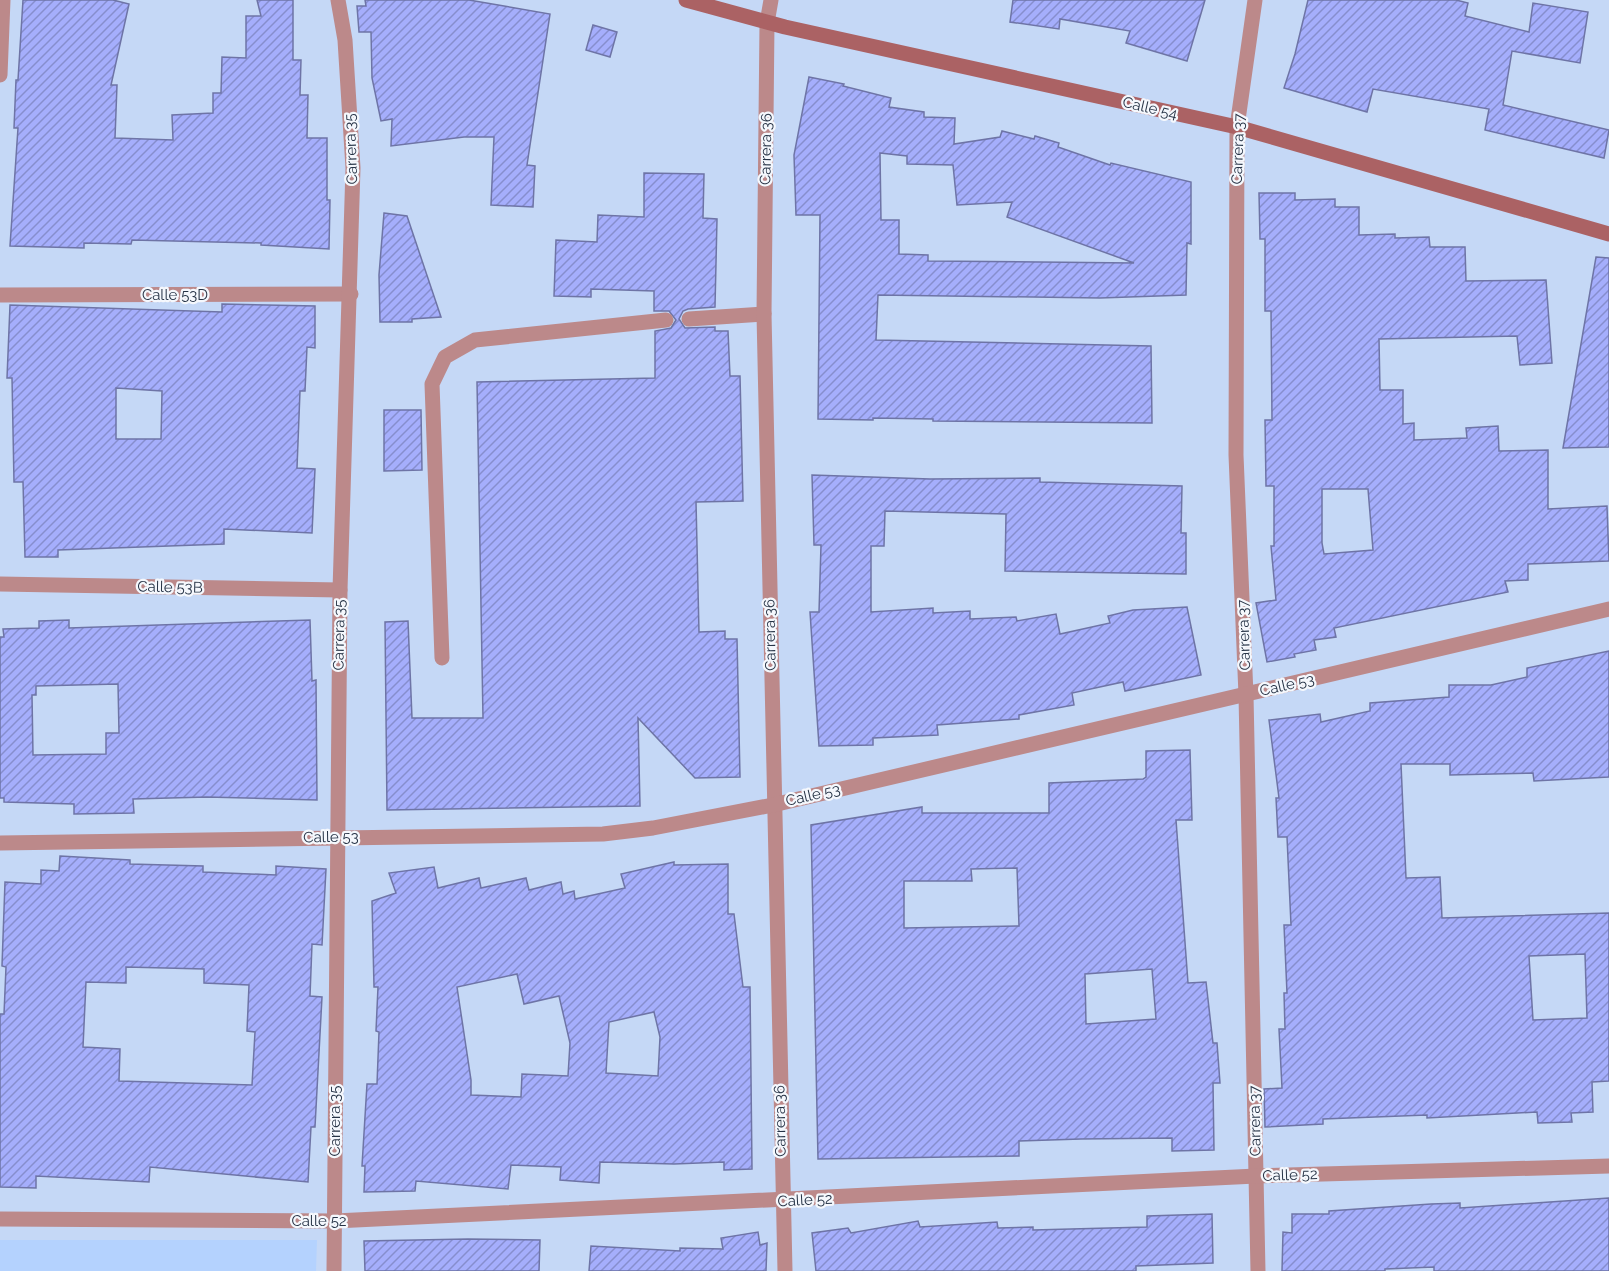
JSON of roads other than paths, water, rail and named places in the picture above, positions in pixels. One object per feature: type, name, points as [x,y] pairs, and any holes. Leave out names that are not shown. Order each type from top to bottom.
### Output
[{"type":"street","points":[[0,75],[3,0]]},
{"type":"street","name":"Carrera 35","points":[[334,1271],[340,590],[351,294],[353,168],[345,40],[338,0]]},
{"type":"street","name":"Calle 54","points":[[686,0],[767,23],[1237,128],[1609,234]]},
{"type":"street","name":"Carrera 36","points":[[771,0],[767,23],[764,314],[784,1271]]},
{"type":"street","name":"Carrera 37","points":[[1255,0],[1237,128],[1236,455],[1246,694],[1258,1271]]},
{"type":"street","name":"Calle 53D","points":[[0,295],[351,294]]},
{"type":"street","points":[[689,319],[764,314]]},
{"type":"street","points":[[442,658],[432,384],[445,357],[475,340],[666,320]]},
{"type":"street","name":"Calle 53B","points":[[0,584],[340,590]]},
{"type":"street","name":"Calle 53","points":[[0,843],[603,834],[653,828],[773,805],[1609,609]]},
{"type":"street","name":"Calle 52","points":[[0,1219],[334,1221],[782,1201],[1256,1176],[1609,1166]]}]
